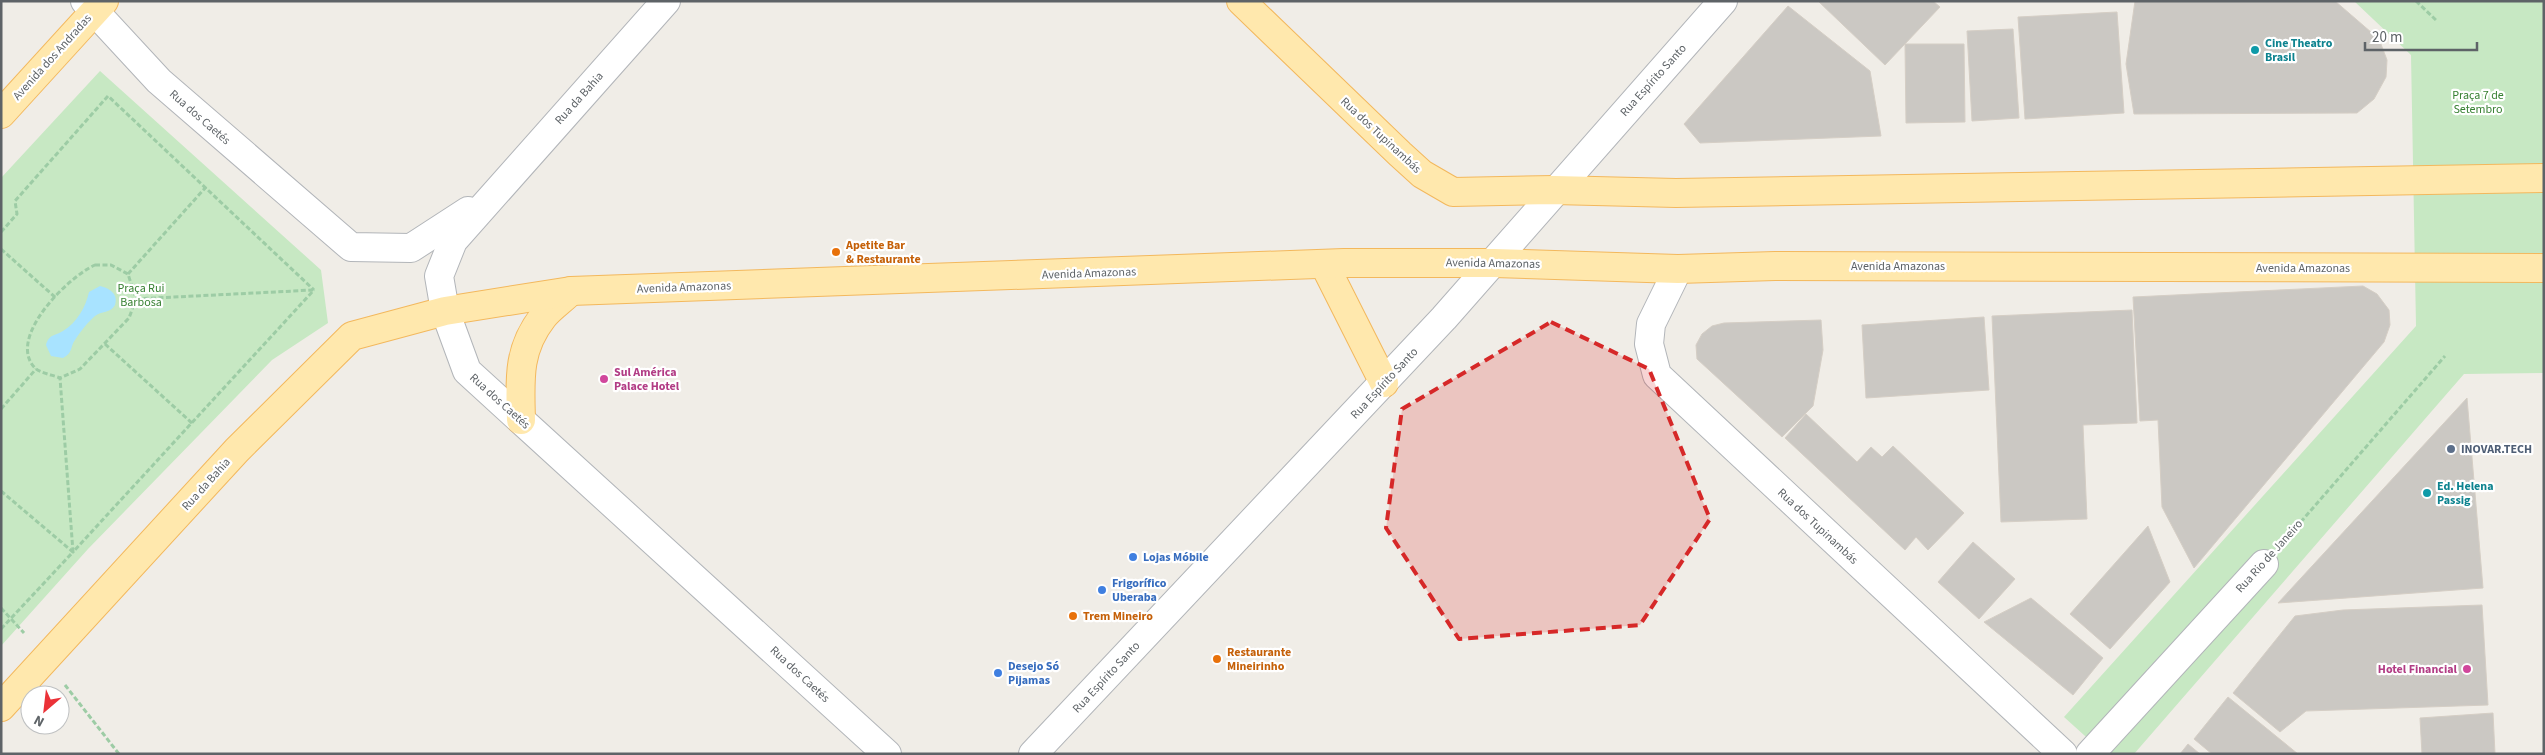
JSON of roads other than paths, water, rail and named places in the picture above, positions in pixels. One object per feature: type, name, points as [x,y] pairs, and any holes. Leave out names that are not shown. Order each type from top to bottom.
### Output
[{"type":"main road","name":"Rua dos Tupinambás","points":[[1241,1],[1422,174],[1453,192],[1554,190]]},
{"type":"main road","name":"Avenida dos Andradas","points":[[1,114],[95,4]]},
{"type":"main road","points":[[1554,190],[1676,193],[2544,178]]},
{"type":"main road","name":"Avenida Amazonas","points":[[445,311],[571,291],[1324,264],[1494,263],[1678,269],[1775,266],[2544,268]]},
{"type":"main road","points":[[1324,264],[1384,384]]},
{"type":"main road","points":[[521,420],[519,371],[527,343],[543,316],[571,291]]},
{"type":"main road","name":"Rua da Bahia","points":[[1,708],[237,450],[352,336],[445,311]]},
{"type":"street","name":"Rua da Bahia","points":[[492,194],[666,1]]},
{"type":"street","name":"Rua Espírito Santo","points":[[1033,754],[1384,384],[1494,263],[1554,190],[1723,1]]},
{"type":"street","name":"Rua dos Caetés","points":[[95,4],[159,82],[351,247],[411,248],[492,194]]},
{"type":"street","name":"Rua dos Caetés","points":[[492,194],[453,241],[439,276],[445,311],[467,371],[887,754]]},
{"type":"street","name":"Rua dos Tupinambás","points":[[1678,269],[1651,324],[1649,344],[1657,375],[2063,754]]},
{"type":"street","name":"Rua Rio de Janeiro","points":[[2090,754],[2264,564]]},
{"type":"water","points":[[100,286],[110,290],[116,298],[113,308],[97,314],[84,327],[66,356],[63,358],[51,356],[46,345],[49,339],[73,324],[86,303],[89,292]]},
{"type":"place","name":"Cine Theatro Brasil","points":[[2255,50]]},
{"type":"place","name":"Apetite Bar & Restaurante","points":[[836,252]]},
{"type":"place","name":"Sul América Palace Hotel","points":[[604,379]]},
{"type":"place","name":"INOVAR.TECH","points":[[2451,449]]},
{"type":"place","name":"Ed. Helena Passig","points":[[2427,493]]},
{"type":"place","name":"Lojas Móbile","points":[[1133,557]]},
{"type":"place","name":"Frigorífico Uberaba","points":[[1102,590]]},
{"type":"place","name":"Trem Mineiro","points":[[1073,616]]},
{"type":"place","name":"Restaurante Mineirinho","points":[[1217,659]]},
{"type":"place","name":"Hotel Financial","points":[[2467,669]]},
{"type":"place","name":"Desejo Só Pijamas","points":[[998,673]]},
{"type":"park label","name":"Praça 7 de Setembro","points":[[2478,102]]},
{"type":"park label","name":"Praça Rui Barbosa","points":[[141,295]]}]
